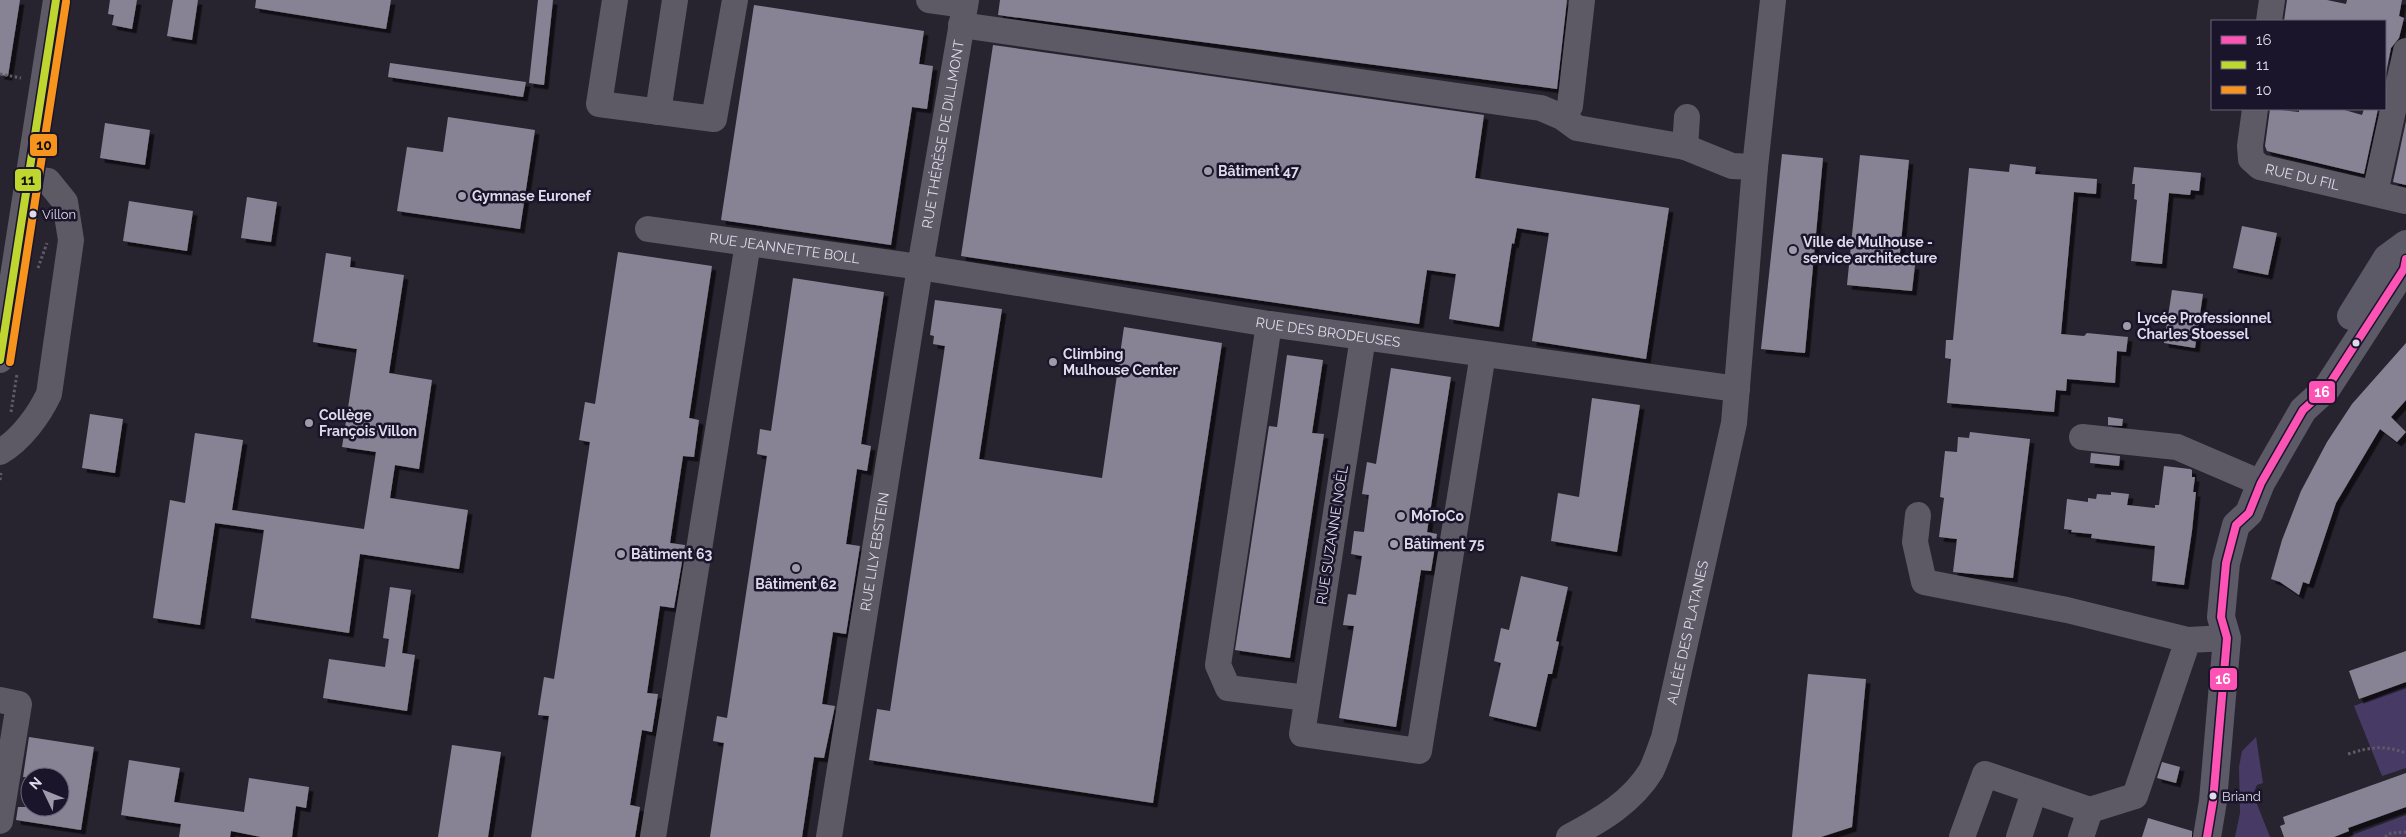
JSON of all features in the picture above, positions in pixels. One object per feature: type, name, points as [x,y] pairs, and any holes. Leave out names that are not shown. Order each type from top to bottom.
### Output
[{"type":"main road","points":[[2207,837],[2213,801],[2227,638],[2221,617],[2226,563],[2236,525],[2249,513],[2260,483],[2303,410],[2311,380],[2387,258],[2406,244]]},
{"type":"main road","points":[[2303,410],[2327,388],[2404,269],[2406,259]]},
{"type":"street","points":[[0,360],[56,0]]},
{"type":"street","points":[[616,0],[599,104],[714,119],[735,0]]},
{"type":"street","points":[[658,112],[675,0]]},
{"type":"street","points":[[929,0],[964,10],[1532,107],[1562,117],[1577,128],[1685,147],[1732,166],[1755,167]]},
{"type":"street","points":[[1562,117],[1570,106],[1582,0]]},
{"type":"street","name":"ALLÉE DES PLATANES","points":[[1569,837],[1601,820],[1633,794],[1651,770],[1664,738],[1734,423],[1755,167],[1773,0]]},
{"type":"street","points":[[2269,20],[2272,0]]},
{"type":"street","name":"RUE THÉRÈSE DE DILLMONT","points":[[920,267],[964,10]]},
{"type":"street","points":[[2375,193],[2406,51]]},
{"type":"street","name":"RUE DU FIL","points":[[2255,110],[2250,146],[2251,159],[2260,167],[2406,201]]},
{"type":"street","points":[[1685,147],[1687,117]]},
{"type":"street","points":[[0,452],[22,434],[43,406],[49,394],[71,240],[65,202],[48,182],[29,179]]},
{"type":"street","name":"RUE JEANNETTE BOLL","points":[[648,229],[920,267]]},
{"type":"street","points":[[653,837],[748,243]]},
{"type":"street","name":"RUE DES BRODEUSES","points":[[920,267],[1269,324],[1737,389]]},
{"type":"street","name":"RUE LILY EBSTEIN","points":[[829,837],[920,267]]},
{"type":"street","points":[[1269,324],[1218,665],[1228,688],[1307,698]]},
{"type":"street","name":"RUE SUZANNE NOËL","points":[[1363,337],[1302,734],[1419,751],[1483,354]]},
{"type":"street","points":[[2082,437],[2176,447],[2260,483]]},
{"type":"street","points":[[1918,515],[1914,542],[1924,582],[2067,610],[2188,640],[2227,638]]},
{"type":"street","points":[[1962,837],[1985,774],[2090,810],[2135,796],[2188,640]]},
{"type":"street","points":[[0,700],[19,704],[0,821]]},
{"type":"street","points":[[2019,837],[2034,792]]},
{"type":"street","points":[[2080,837],[2090,810]]},
{"type":"path","points":[[2348,754],[2374,746],[2391,747],[2406,753]]},
{"type":"path","points":[[2385,837],[2391,833],[2405,833]]},
{"type":"shaded area","points":[[2406,686],[2406,768],[2382,776],[2354,706]]},
{"type":"shaded area","points":[[2256,737],[2263,783],[2257,785],[2253,794],[2270,837],[2235,837],[2240,813],[2239,767],[2242,751]]},
{"type":"shaded area","points":[[2406,815],[2406,837],[2347,837]]},
{"type":"building","points":[[0,0],[20,0],[8,76],[0,75]]},
{"type":"building","points":[[110,0],[137,0],[132,29],[112,25],[114,15],[108,14]]},
{"type":"building","points":[[173,0],[198,0],[192,40],[167,36]]},
{"type":"building","points":[[256,0],[391,0],[386,29],[255,8]]},
{"type":"building","points":[[538,0],[553,0],[544,85],[529,83]]},
{"type":"building","points":[[1000,0],[1567,0],[1557,89],[998,15]]},
{"type":"building","points":[[2287,0],[2327,0],[2346,4],[2347,0],[2402,0],[2399,16],[2404,18],[2399,38],[2391,48],[2386,73],[2386,20],[2284,20]]},
{"type":"building","points":[[754,5],[924,31],[919,64],[933,66],[927,109],[912,107],[891,245],[721,220]]},
{"type":"building","name":"Bâtiment 47","points":[[993,45],[1484,115],[1475,178],[1669,208],[1646,359],[1532,341],[1549,233],[1517,228],[1514,244],[1512,243],[1499,327],[1449,319],[1456,274],[1427,270],[1419,324],[961,256]]},
{"type":"building","points":[[390,63],[526,82],[523,97],[388,77]]},
{"type":"building","points":[[2270,110],[2299,112],[2299,110],[2344,110],[2362,115],[2364,110],[2378,110],[2364,174],[2267,151],[2265,146]]},
{"type":"building","name":"Gymnase Euronef","points":[[448,117],[535,130],[520,229],[397,211],[407,147],[443,152]]},
{"type":"building","points":[[2406,121],[2406,185],[2393,182]]},
{"type":"building","points":[[105,123],[150,130],[145,165],[100,158]]},
{"type":"building","name":"Ville de Mulhouse - service architecture","points":[[1782,154],[1823,158],[1805,353],[1761,349]]},
{"type":"building","points":[[1860,155],[1909,160],[1899,263],[1915,265],[1912,291],[1847,285]]},
{"type":"building","points":[[2010,164],[2036,167],[2035,174],[2097,179],[2096,194],[2074,192],[2061,334],[2084,336],[2087,333],[2128,337],[2126,352],[2117,351],[2115,383],[2067,379],[2066,391],[2056,390],[2054,412],[1947,403],[1951,359],[1945,358],[1946,340],[1953,340],[1969,168],[2009,172]]},
{"type":"building","points":[[2134,167],[2201,173],[2199,191],[2191,190],[2190,195],[2169,193],[2162,264],[2131,261],[2137,200],[2134,199],[2135,184],[2132,184]]},
{"type":"building","points":[[247,197],[277,202],[271,242],[241,238]]},
{"type":"building","points":[[129,201],[193,211],[187,251],[123,241]]},
{"type":"building","points":[[2242,226],[2277,233],[2268,275],[2233,268]]},
{"type":"building","name":"Bâtiment 63","points":[[618,252],[712,266],[689,418],[699,420],[694,457],[683,456],[670,543],[685,545],[674,608],[660,606],[647,693],[658,694],[652,732],[642,730],[630,805],[640,807],[635,837],[531,837],[549,716],[538,715],[544,677],[554,679],[590,442],[579,440],[585,402],[595,404]]},
{"type":"building","points":[[326,253],[351,257],[350,267],[404,275],[389,373],[432,380],[419,469],[395,465],[390,498],[468,510],[459,569],[360,554],[349,633],[251,618],[264,530],[215,523],[200,625],[153,618],[170,500],[185,503],[195,433],[243,440],[232,510],[364,529],[376,452],[342,447],[357,349],[313,342]]},
{"type":"building","name":"Bâtiment 62","points":[[793,278],[884,292],[861,444],[871,446],[867,471],[857,469],[846,544],[860,546],[846,634],[833,632],[822,704],[835,706],[824,758],[814,757],[802,837],[710,837],[724,743],[713,741],[717,716],[727,718],[767,456],[757,454],[760,429],[771,431]]},
{"type":"building","points":[[2172,290],[2203,294],[2195,348],[2164,343]]},
{"type":"building","points":[[935,300],[1002,309],[979,459],[1102,478],[1124,327],[1222,343],[1153,803],[869,760],[877,709],[890,711],[945,346],[933,344],[934,336],[930,335]]},
{"type":"building","points":[[2406,343],[2406,400],[2391,417],[2406,432],[2397,442],[2380,429],[2336,503],[2309,584],[2303,582],[2299,595],[2280,582],[2271,579],[2282,540],[2301,491],[2327,442],[2352,404]]},
{"type":"building","points":[[1287,355],[1323,360],[1312,433],[1324,434],[1290,658],[1235,650],[1269,426],[1277,427]]},
{"type":"building","name":"Bâtiment 75","points":[[1391,368],[1451,377],[1427,532],[1437,534],[1431,571],[1421,570],[1396,727],[1339,718],[1354,626],[1343,625],[1348,594],[1356,595],[1362,556],[1351,554],[1354,531],[1364,532],[1369,495],[1362,494],[1367,462],[1376,464]]},
{"type":"building","points":[[1592,398],[1640,405],[1617,552],[1551,541],[1558,493],[1579,497]]},
{"type":"building","points":[[90,414],[123,419],[115,473],[82,468]]},
{"type":"building","points":[[2108,417],[2123,419],[2122,426],[2108,425]]},
{"type":"building","points":[[1970,432],[2030,439],[2013,578],[1953,572],[1957,539],[1939,537],[1944,498],[1940,497],[1945,451],[1957,452],[1958,437],[1969,438]]},
{"type":"building","points":[[2091,453],[2120,456],[2119,466],[2090,463]]},
{"type":"building","points":[[2164,466],[2190,469],[2192,470],[2192,477],[2195,477],[2193,492],[2196,492],[2184,585],[2152,581],[2155,546],[2091,538],[2092,534],[2071,532],[2072,530],[2064,529],[2067,499],[2088,502],[2088,498],[2096,499],[2097,494],[2111,495],[2111,492],[2129,494],[2127,505],[2155,508],[2155,505],[2159,505]]},
{"type":"building","points":[[1521,576],[1568,587],[1556,641],[1559,642],[1552,674],[1548,674],[1536,727],[1489,716],[1501,663],[1494,661],[1501,628],[1509,630]]},
{"type":"building","points":[[390,587],[411,590],[402,653],[415,655],[407,711],[323,698],[329,659],[385,667],[389,639],[383,638]]},
{"type":"building","points":[[2406,651],[2406,682],[2359,699],[2349,671]]},
{"type":"building","points":[[1808,674],[1866,679],[1852,827],[1821,837],[1792,837]]},
{"type":"building","points":[[29,737],[94,747],[81,830],[16,820],[18,807],[20,807],[20,817],[70,817],[70,767],[24,767]]},
{"type":"building","points":[[452,745],[501,752],[488,837],[438,837]]},
{"type":"building","points":[[129,760],[180,768],[174,802],[244,812],[249,778],[309,787],[306,808],[296,806],[292,837],[261,837],[231,831],[230,837],[179,837],[181,824],[121,815]]},
{"type":"building","points":[[2162,762],[2180,767],[2176,783],[2157,778]]},
{"type":"building","points":[[2406,773],[2406,807],[2348,828],[2349,831],[2334,837],[2284,837],[2280,826],[2285,824],[2283,817]]},
{"type":"building","points":[[2148,818],[2192,831],[2192,837],[2142,837]]},
{"type":"transit line","name":"11","points":[[0,360],[56,0]]},
{"type":"transit line","name":"10","points":[[10,362],[66,2]]},
{"type":"transit line","name":"16","points":[[2207,837],[2213,801],[2227,638],[2221,617],[2226,563],[2236,525],[2249,513],[2261,483],[2303,410],[2327,388],[2404,269],[2406,259]]},
{"type":"place","name":"Bâtiment 47","points":[[1208,171]]},
{"type":"place","name":"Gymnase Euronef","points":[[462,196]]},
{"type":"place","name":"Villon","points":[[33,214]]},
{"type":"place","name":"Ville de Mulhouse - service architecture","points":[[1793,250]]},
{"type":"place","name":"Lycée Professionnel Charles Stoessel","points":[[2127,326]]},
{"type":"place","name":"Climbing Mulhouse Center","points":[[1053,362]]},
{"type":"place","name":"Collège François Villon","points":[[309,423]]},
{"type":"place","name":"MoToCo","points":[[1401,516]]},
{"type":"place","name":"Bâtiment 75","points":[[1394,544]]},
{"type":"place","name":"Bâtiment 63","points":[[621,554]]},
{"type":"place","name":"Bâtiment 62","points":[[796,568]]},
{"type":"place","name":"Briand","points":[[2213,796]]}]
